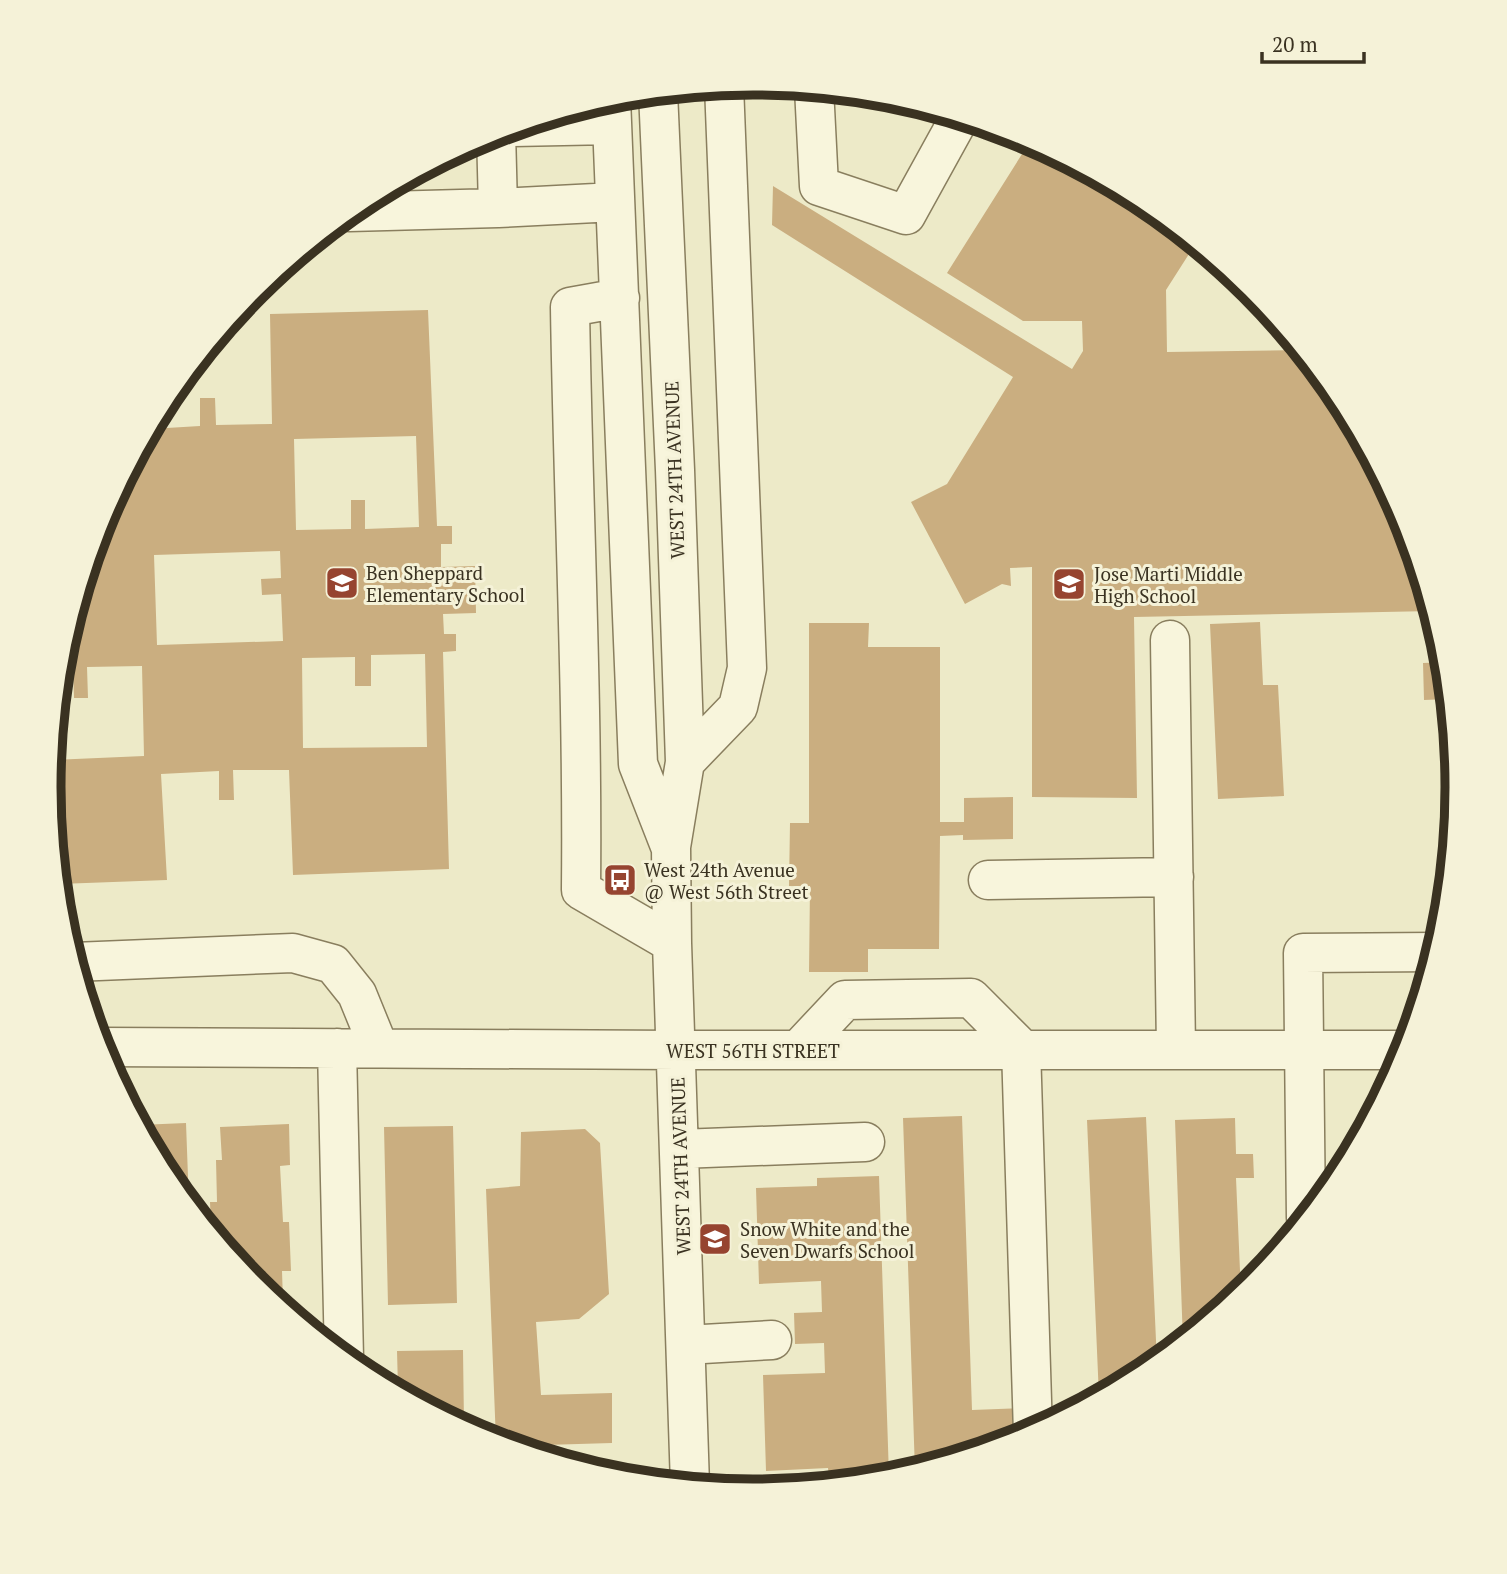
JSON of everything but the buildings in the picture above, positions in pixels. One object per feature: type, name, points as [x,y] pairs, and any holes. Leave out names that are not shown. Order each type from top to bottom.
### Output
[{"type":"street","points":[[685,762],[738,707],[747,668],[724,96]]},
{"type":"street","points":[[814,98],[819,186],[906,215],[956,125]]},
{"type":"street","name":"WEST 24TH AVENUE","points":[[658,102],[685,762],[671,848],[690,1476]]},
{"type":"street","points":[[587,115],[612,111]]},
{"type":"street","name":"WEST 24TH AVENUE","points":[[612,111],[638,764],[671,848]]},
{"type":"street","points":[[496,144],[498,208]]},
{"type":"street","points":[[368,211],[615,202]]},
{"type":"street","points":[[620,298],[570,307],[573,504],[582,762],[581,890],[672,943]]},
{"type":"street","points":[[1170,640],[1176,1049]]},
{"type":"street","points":[[988,880],[1174,877]]},
{"type":"street","points":[[1306,1204],[1303,953],[1425,952]]},
{"type":"street","points":[[84,962],[293,953],[333,964],[357,994],[379,1048]]},
{"type":"street","points":[[798,1049],[845,1000],[971,998],[1021,1048],[1033,1420]]},
{"type":"street","name":"WEST 56TH STREET","points":[[112,1047],[1394,1050]]},
{"type":"street","points":[[337,1048],[344,1345]]},
{"type":"street","points":[[680,1149],[865,1142]]},
{"type":"street","points":[[686,1345],[772,1340]]},
{"type":"place","name":"Ben Sheppard Elementary School","points":[[342,583]]},
{"type":"place","name":"Jose Marti Middle High School","points":[[1069,584]]},
{"type":"place","name":"West 24th Avenue @ West 56th Street","points":[[620,880]]},
{"type":"place","name":"Snow White and the Seven Dwarfs School","points":[[715,1239]]}]
